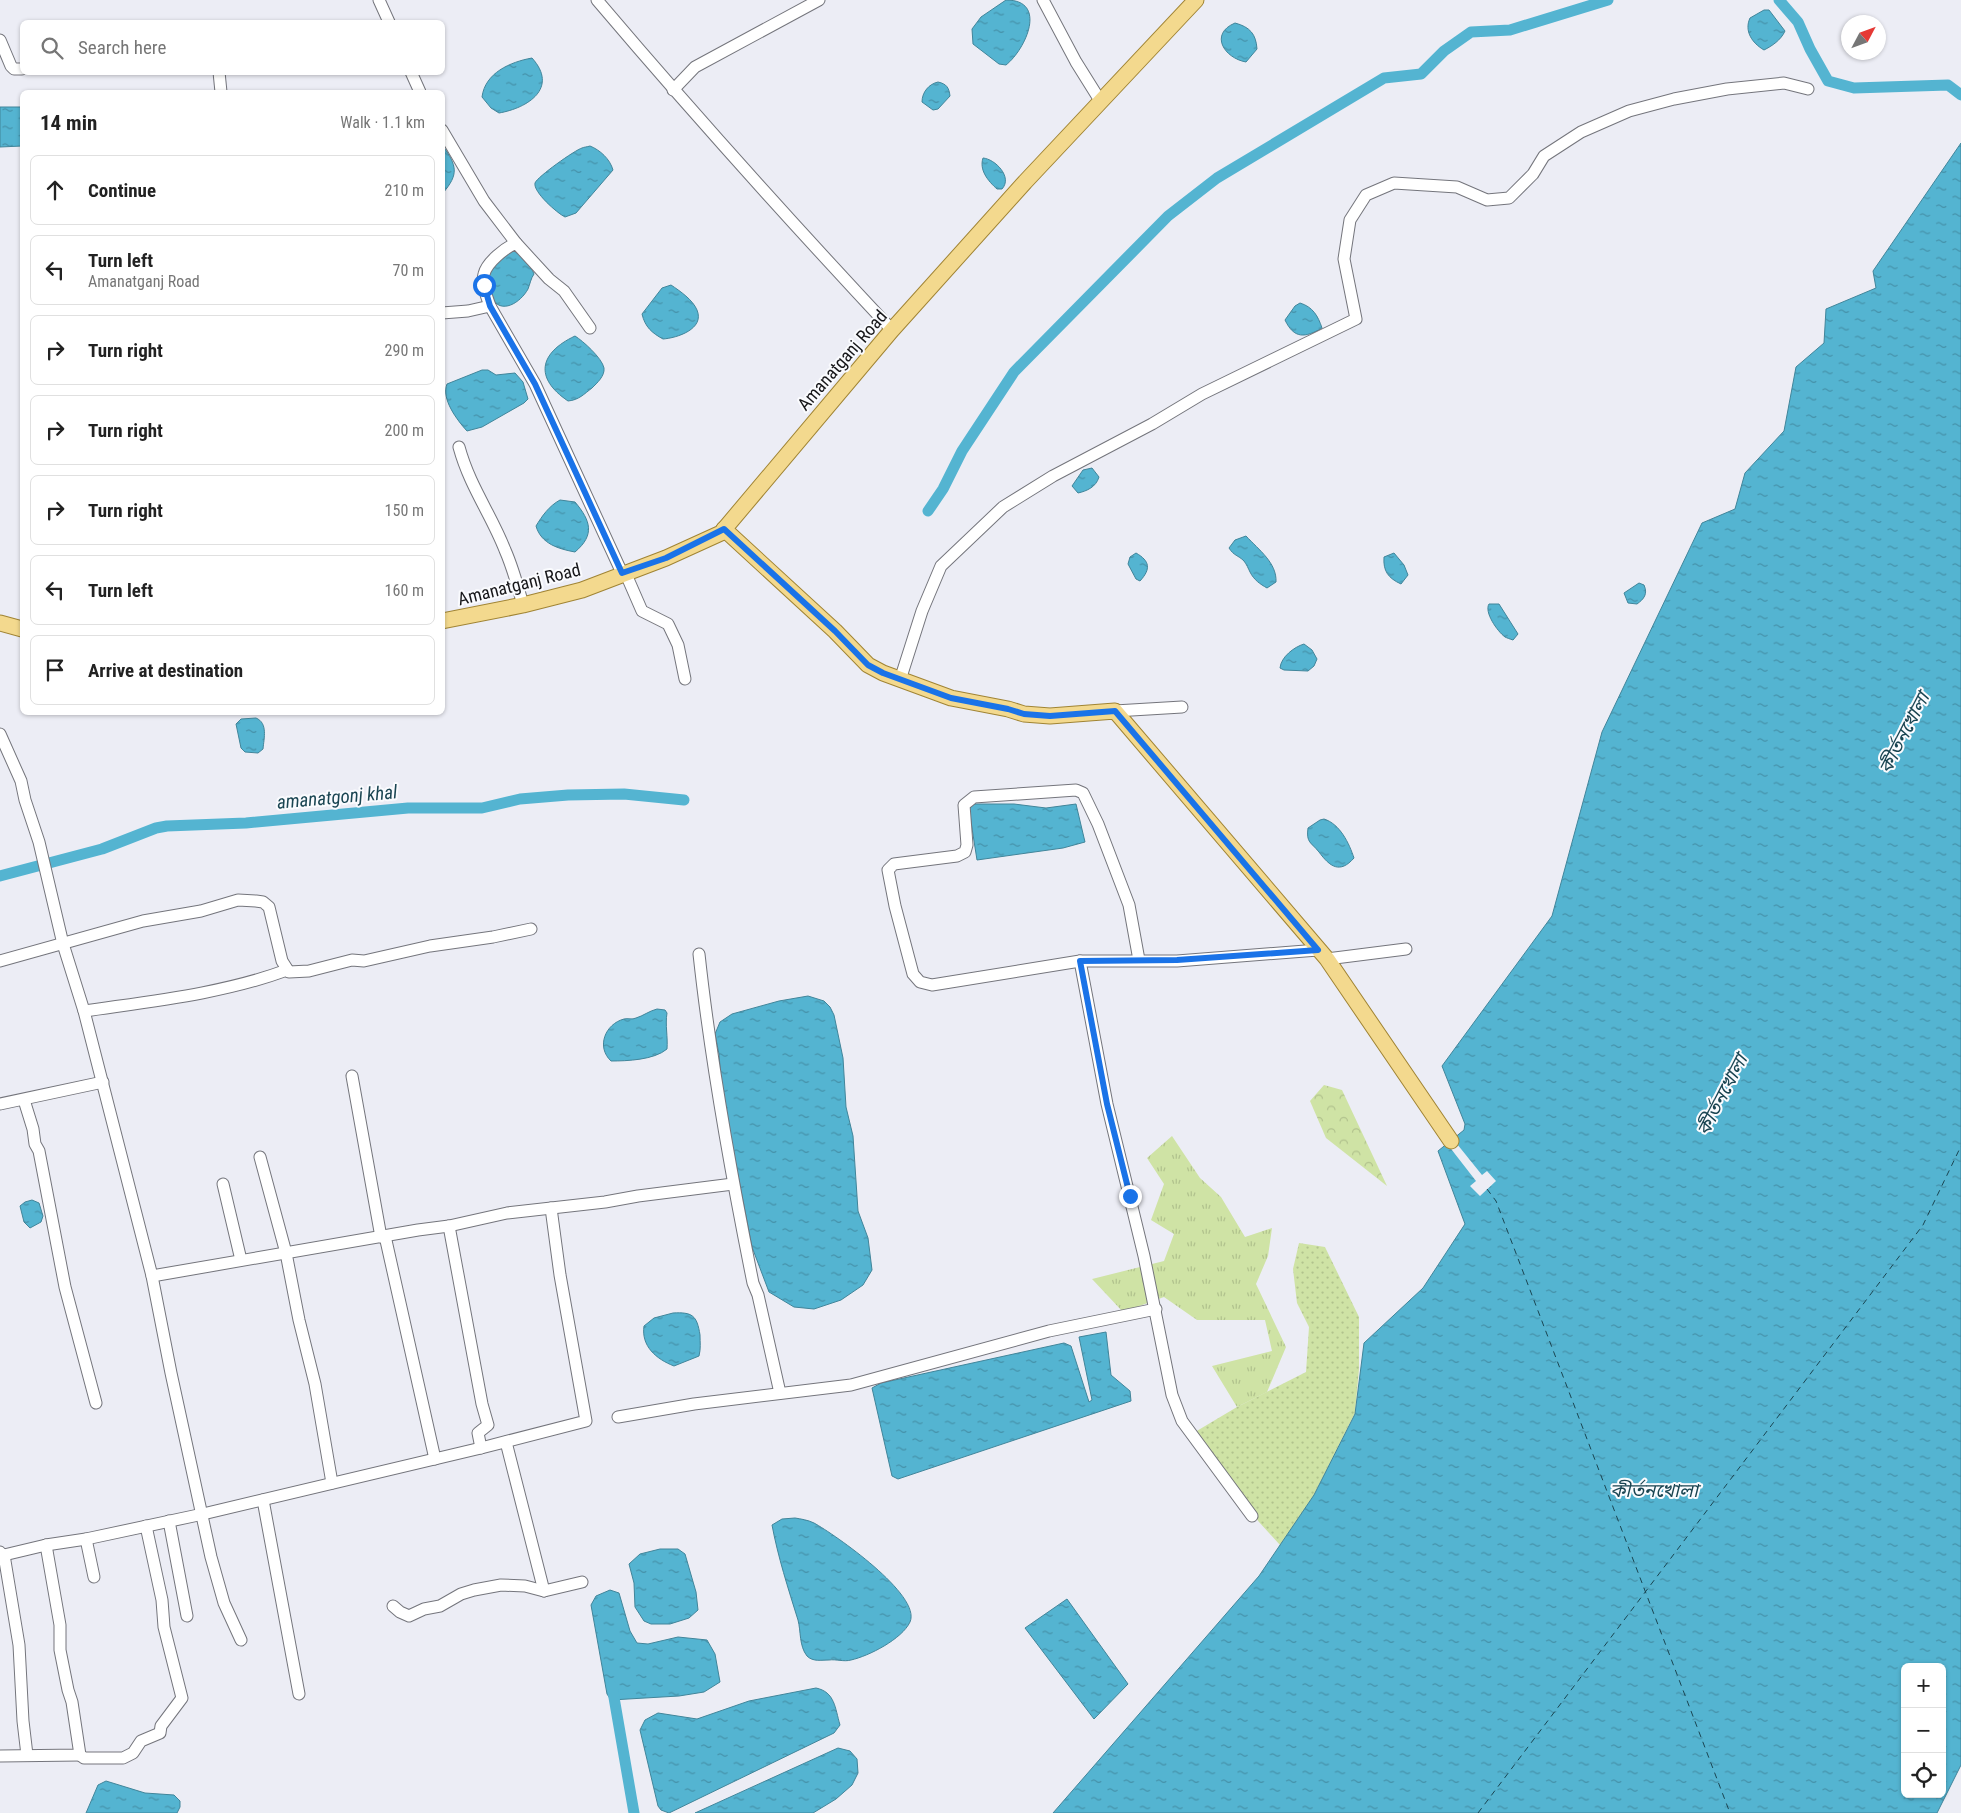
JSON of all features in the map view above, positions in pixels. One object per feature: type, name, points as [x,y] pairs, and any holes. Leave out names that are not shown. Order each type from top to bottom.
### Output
[{"type":"main road","name":"Amanatganj Road","points":[[445,620],[524,605],[582,590],[666,558],[724,529],[892,330],[1025,182],[1196,0]]},
{"type":"main road","points":[[724,529],[835,631],[868,665],[883,673],[951,698],[1024,714],[1050,716],[1115,711],[1323,954],[1451,1142]]},
{"type":"main road","points":[[0,623],[20,628]]},
{"type":"street","points":[[379,0],[388,20]]},
{"type":"street","points":[[597,0],[673,90],[892,330]]},
{"type":"street","points":[[673,90],[695,67],[819,0]]},
{"type":"street","points":[[1043,0],[1076,62],[1101,102]]},
{"type":"street","points":[[0,40],[11,66],[14,69],[20,69]]},
{"type":"street","points":[[219,75],[221,90]]},
{"type":"street","points":[[412,75],[419,90]]},
{"type":"street","points":[[900,680],[922,611],[941,566],[1003,507],[1053,476],[1152,424],[1202,394],[1356,319],[1344,258],[1350,220],[1366,195],[1394,183],[1457,187],[1487,200],[1509,198],[1533,174],[1544,156],[1581,132],[1628,111],[1674,99],[1727,89],[1784,83],[1808,89]]},
{"type":"street","points":[[445,135],[484,201],[516,243],[549,279],[564,291],[590,328]]},
{"type":"street","points":[[516,243],[509,246],[493,261],[484,274],[484,285],[490,306],[535,384],[642,611],[668,624],[678,645],[685,679]]},
{"type":"street","points":[[445,313],[468,311],[490,306]]},
{"type":"street","points":[[459,447],[465,469],[474,489],[505,549],[524,605]]},
{"type":"street","points":[[1115,711],[1182,707]]},
{"type":"street","points":[[0,734],[21,781],[25,800],[39,842],[64,944],[84,1011],[152,1276],[183,1431],[203,1514],[211,1557],[224,1602],[241,1640]]},
{"type":"street","points":[[1139,960],[1129,905],[1098,824],[1083,793],[1076,790],[974,797],[964,805],[967,845],[965,852],[957,856],[894,864],[888,870],[895,906],[913,974],[920,982],[932,985],[1080,961],[1177,960],[1406,949]]},
{"type":"street","points":[[0,961],[143,921],[202,910],[238,900],[256,900],[264,902],[269,907],[282,961],[286,970]]},
{"type":"street","points":[[84,1011],[180,996],[248,982],[286,970],[289,972],[309,971],[352,960],[364,961],[430,946],[493,938],[531,928]]},
{"type":"street","points":[[699,954],[709,1041],[733,1184],[753,1283],[758,1295],[780,1393]]},
{"type":"street","points":[[1080,961],[1107,1104],[1156,1310],[1172,1395],[1182,1421],[1252,1516]]},
{"type":"street","points":[[352,1076],[383,1236],[435,1459]]},
{"type":"street","points":[[0,1104],[102,1082]]},
{"type":"street","points":[[24,1100],[43,1169],[65,1287],[96,1403]]},
{"type":"street","points":[[260,1157],[286,1253],[299,1320],[315,1384],[332,1483]]},
{"type":"street","points":[[223,1184],[241,1260]]},
{"type":"street","points":[[152,1276],[448,1226],[508,1213],[733,1184]]},
{"type":"street","points":[[27,1755],[22,1721],[19,1645],[1,1555],[203,1514],[482,1448],[586,1421],[551,1208]]},
{"type":"street","points":[[448,1226],[482,1404],[488,1425],[478,1433],[482,1448]]},
{"type":"street","points":[[618,1417],[780,1393],[851,1385],[1049,1331],[1156,1310]]},
{"type":"street","points":[[506,1442],[544,1591]]},
{"type":"street","points":[[263,1500],[300,1694]]},
{"type":"street","points":[[169,1521],[187,1616]]},
{"type":"street","points":[[0,1756],[80,1755],[84,1758],[123,1758],[133,1753],[141,1741],[160,1733],[161,1726],[182,1698],[164,1627],[162,1600],[146,1526]]},
{"type":"street","points":[[86,1539],[94,1577]]},
{"type":"street","points":[[46,1545],[59,1616],[60,1650],[72,1702],[80,1755]]},
{"type":"street","points":[[393,1606],[409,1616],[424,1608],[440,1606],[461,1594],[474,1590],[501,1585],[525,1586],[544,1591],[582,1582]]},
{"type":"green space","points":[[1324,1085],[1342,1090],[1387,1186],[1326,1138],[1310,1101]]},
{"type":"green space","points":[[1172,1136],[1200,1178],[1221,1197],[1245,1237],[1272,1228],[1268,1256],[1256,1284],[1286,1347],[1267,1392],[1237,1407],[1212,1366],[1272,1351],[1265,1320],[1197,1320],[1164,1297],[1123,1312],[1092,1279],[1164,1261],[1174,1234],[1151,1220],[1164,1184],[1147,1158]]},
{"type":"green space","points":[[1299,1243],[1325,1247],[1359,1317],[1359,1369],[1355,1413],[1314,1495],[1280,1545],[1259,1522],[1190,1435],[1237,1407],[1306,1372],[1309,1327],[1297,1303],[1293,1269]]},
{"type":"water","points":[[1006,0],[1019,2],[1027,8],[1030,16],[1026,37],[1013,58],[1006,65],[999,64],[973,44],[972,29],[981,17]]},
{"type":"water","points":[[1764,10],[1769,10],[1785,31],[1776,42],[1764,50],[1750,36],[1748,23],[1750,18]]},
{"type":"water","points":[[1235,23],[1245,27],[1254,35],[1257,49],[1246,62],[1231,56],[1226,51],[1221,39],[1227,28]]},
{"type":"water","points":[[532,58],[540,69],[542,79],[541,87],[536,95],[520,107],[510,110],[499,113],[491,108],[482,97],[488,81],[493,75],[507,66]]},
{"type":"water","points":[[938,82],[947,87],[950,96],[938,109],[933,110],[922,102],[922,98],[927,89]]},
{"type":"water","points":[[0,107],[20,107],[20,146],[0,147]]},
{"type":"water","name":"কীর্তনখোলা","points":[[1961,143],[1961,1765],[1946,1795],[1946,1663],[1901,1663],[1901,1798],[1944,1798],[1937,1813],[1053,1813],[1259,1576],[1314,1495],[1355,1414],[1364,1343],[1423,1288],[1465,1224],[1438,1151],[1464,1130],[1465,1124],[1442,1066],[1552,916],[1602,732],[1702,523],[1735,509],[1745,473],[1784,431],[1796,367],[1824,343],[1826,309],[1876,288],[1873,271]]},
{"type":"water","points":[[590,146],[604,155],[610,162],[613,170],[576,213],[565,217],[551,207],[542,197],[535,187],[535,183],[542,175],[565,158],[578,150]]},
{"type":"water","points":[[445,149],[451,159],[454,170],[454,175],[445,190]]},
{"type":"water","points":[[983,158],[993,162],[1001,169],[1005,179],[1002,189],[997,189],[985,175],[982,167]]},
{"type":"water","points":[[512,250],[525,260],[534,274],[528,289],[521,298],[511,305],[500,306],[495,303],[490,295],[485,282],[492,266]]},
{"type":"water","points":[[671,285],[693,303],[698,317],[697,322],[688,331],[675,337],[663,339],[650,329],[645,323],[642,314],[662,288]]},
{"type":"water","points":[[1300,303],[1314,312],[1322,328],[1305,335],[1296,334],[1292,331],[1285,320],[1295,306]]},
{"type":"water","points":[[575,336],[596,355],[603,364],[604,371],[592,388],[578,398],[568,401],[550,384],[545,366],[554,350]]},
{"type":"water","points":[[482,370],[488,370],[496,375],[515,373],[523,382],[528,399],[482,427],[467,431],[448,403],[446,396],[447,384]]},
{"type":"water","points":[[1092,468],[1099,477],[1098,480],[1091,488],[1078,493],[1072,486],[1083,470]]},
{"type":"water","points":[[560,500],[575,502],[585,515],[588,534],[586,540],[575,552],[551,545],[538,532],[536,526],[552,505]]},
{"type":"water","points":[[1246,536],[1266,557],[1274,569],[1276,582],[1267,588],[1255,580],[1244,561],[1229,548],[1235,540]]},
{"type":"water","points":[[1136,553],[1144,559],[1147,566],[1146,573],[1140,581],[1136,579],[1128,564],[1130,557]]},
{"type":"water","points":[[1394,553],[1404,565],[1408,575],[1401,584],[1387,574],[1384,566],[1384,557]]},
{"type":"water","points":[[1639,583],[1644,585],[1645,596],[1637,604],[1628,603],[1624,593]]},
{"type":"water","points":[[1489,604],[1499,604],[1518,634],[1513,640],[1505,637],[1495,626],[1488,612]]},
{"type":"water","points":[[1304,644],[1312,650],[1317,659],[1314,666],[1308,671],[1284,670],[1280,668],[1283,660],[1289,653],[1296,647]]},
{"type":"water","points":[[256,718],[260,720],[264,727],[263,749],[258,753],[245,752],[241,748],[236,724],[241,719]]},
{"type":"water","points":[[973,804],[1014,804],[1046,808],[1076,804],[1085,842],[1063,848],[977,860],[969,809]]},
{"type":"water","points":[[1324,819],[1335,825],[1349,846],[1354,858],[1344,866],[1335,867],[1331,865],[1308,840],[1308,828]]},
{"type":"water","points":[[808,996],[824,1001],[834,1015],[843,1058],[846,1107],[853,1136],[858,1211],[868,1238],[872,1270],[863,1285],[841,1300],[814,1309],[794,1307],[769,1292],[752,1247],[722,1093],[719,1054],[715,1034],[720,1022],[732,1014],[779,1001]]},
{"type":"water","points":[[657,1009],[665,1010],[667,1013],[667,1049],[648,1058],[611,1061],[606,1055],[604,1043],[605,1037],[612,1026],[624,1019],[634,1019]]},
{"type":"water","points":[[32,1200],[39,1203],[43,1216],[41,1222],[30,1228],[24,1222],[20,1206]]},
{"type":"water","points":[[673,1313],[685,1313],[692,1316],[697,1323],[700,1335],[699,1356],[674,1366],[661,1360],[651,1351],[647,1346],[644,1333],[644,1326],[654,1318]]},
{"type":"water","points":[[1106,1332],[1111,1375],[1130,1391],[1131,1401],[898,1479],[892,1476],[872,1388],[881,1383],[1064,1343],[1071,1346],[1089,1402],[1092,1400],[1079,1337]]},
{"type":"water","points":[[795,1518],[812,1522],[839,1539],[874,1566],[890,1582],[903,1597],[910,1610],[910,1622],[900,1635],[875,1651],[851,1660],[817,1660],[807,1656],[804,1652],[798,1620],[780,1561],[772,1525],[782,1519]]},
{"type":"water","points":[[660,1549],[678,1549],[685,1554],[696,1592],[698,1610],[689,1618],[670,1624],[651,1624],[644,1621],[635,1607],[634,1583],[629,1564],[640,1554]]},
{"type":"water","points":[[610,1590],[619,1593],[630,1631],[637,1643],[648,1644],[678,1637],[707,1640],[715,1654],[720,1682],[704,1692],[679,1696],[611,1700],[607,1694],[591,1605],[596,1596]]},
{"type":"water","points":[[1067,1599],[1128,1684],[1094,1719],[1025,1628]]},
{"type":"water","points":[[816,1688],[831,1697],[835,1707],[840,1725],[834,1733],[669,1813],[661,1810],[658,1806],[640,1730],[645,1720],[658,1713],[697,1719],[749,1701]]},
{"type":"water","points":[[838,1748],[850,1751],[857,1759],[858,1773],[852,1785],[836,1799],[813,1813],[695,1813]]},
{"type":"water","points":[[106,1781],[145,1793],[174,1795],[180,1801],[180,1807],[177,1813],[86,1813],[98,1785]]},
{"type":"pier","points":[[1453,1139],[1482,1175],[1487,1171],[1496,1181],[1480,1196],[1470,1186],[1476,1181],[1448,1145]]},
{"type":"waterway","points":[[928,511],[943,489],[962,451],[1014,372],[1168,216],[1217,178],[1384,78],[1421,74],[1444,51],[1471,32],[1510,30],[1608,0]]},
{"type":"waterway","points":[[1779,0],[1798,22],[1810,49],[1828,81],[1854,88],[1948,85],[1961,95]]},
{"type":"waterway","name":"amanatgonj khal","points":[[0,876],[102,849],[156,828],[167,826],[246,823],[408,808],[482,808],[520,799],[568,795],[624,794],[684,800]]},
{"type":"waterway","points":[[612,1686],[634,1813]]},
{"type":"ferry route","points":[[1478,1813],[1923,1225],[1961,1146]]},
{"type":"ferry route","points":[[1487,1189],[1496,1201],[1730,1813]]},
{"type":"route","points":[[484,285],[490,306],[535,384],[622,573],[666,558],[724,529],[835,631],[868,665],[883,673],[951,698],[1024,714],[1050,716],[1115,711],[1318,950],[1177,960],[1080,961],[1107,1104],[1130,1196]]}]
